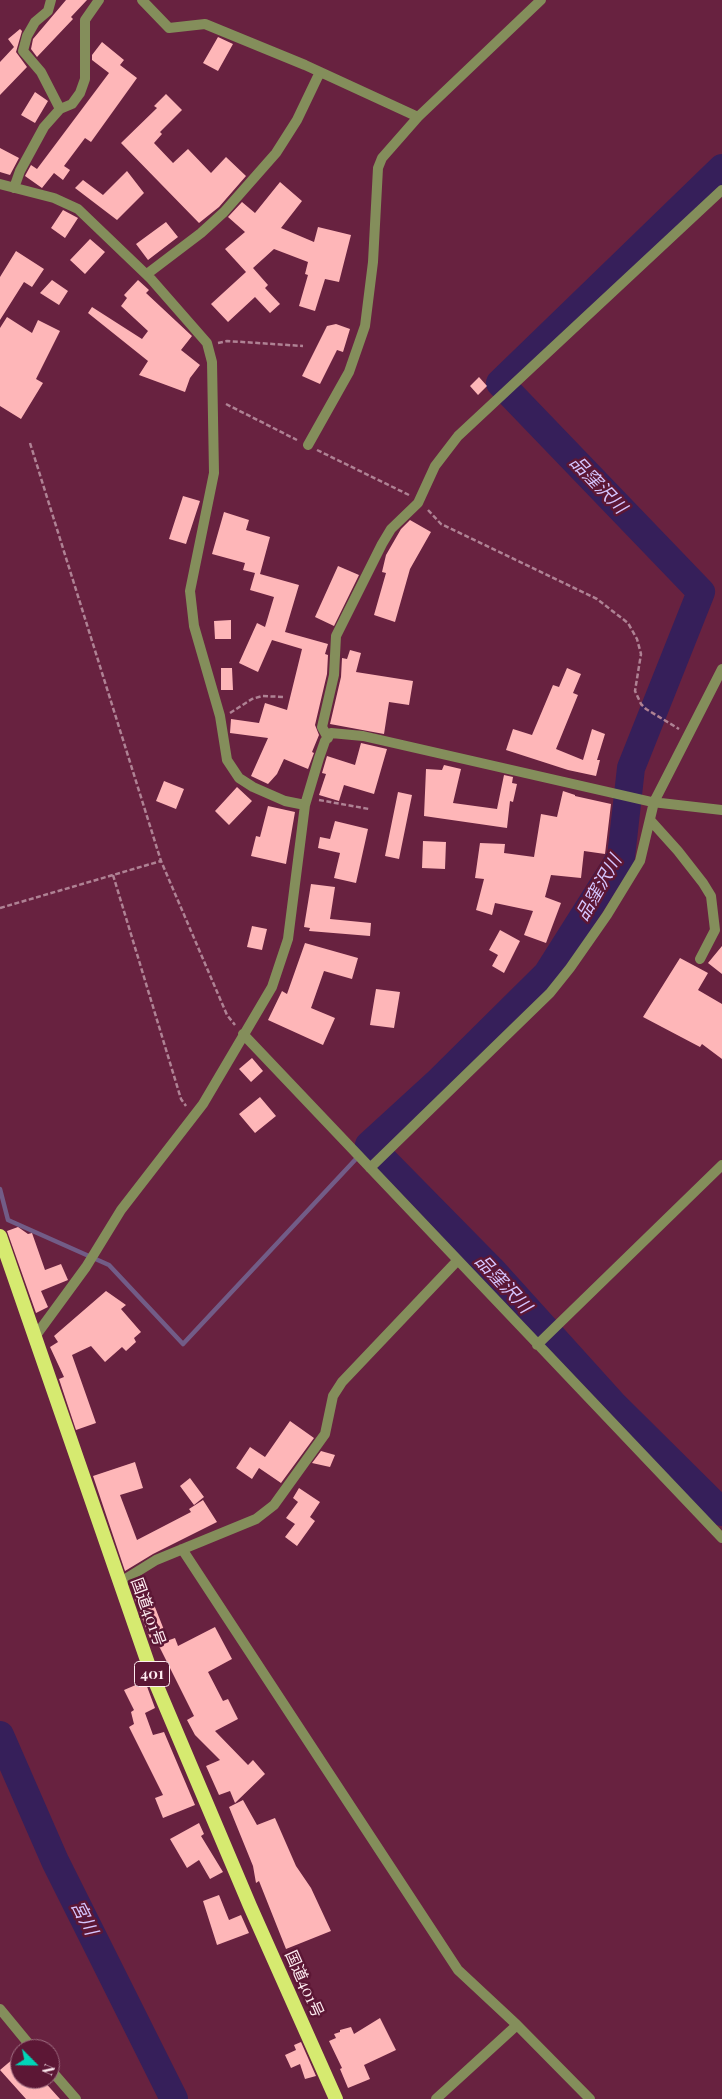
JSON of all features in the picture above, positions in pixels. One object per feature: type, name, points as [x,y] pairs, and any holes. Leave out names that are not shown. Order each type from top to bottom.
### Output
[{"type":"highway","name":"国道401号","points":[[0,1236],[154,1680],[250,1906],[336,2099]]},
{"type":"street","points":[[52,0],[48,11],[35,22],[27,36],[23,51],[42,72],[60,109]]},
{"type":"street","points":[[14,188],[20,171],[44,127],[60,109],[72,104],[80,93],[85,79],[85,20],[99,0]]},
{"type":"street","points":[[142,0],[169,28],[205,24],[320,72],[418,117]]},
{"type":"street","points":[[308,445],[348,372],[365,326],[372,262],[378,168],[382,158],[418,117],[541,0]]},
{"type":"street","points":[[146,274],[201,233],[224,212],[276,153],[297,120],[320,72]]},
{"type":"street","points":[[0,184],[54,198],[78,209],[146,274],[207,342],[212,362],[214,473],[190,591],[194,626],[220,716],[227,760],[239,778],[253,787],[285,800],[306,801]]},
{"type":"street","points":[[328,738],[322,727],[334,675],[336,636],[387,536],[420,500],[435,466],[458,436],[722,190]]},
{"type":"street","points":[[370,1168],[550,993],[607,915],[640,861],[654,802],[722,669]]},
{"type":"street","points":[[34,1338],[86,1267],[121,1210],[194,1116],[272,987],[288,939],[306,801],[319,758],[331,733],[363,736],[654,802],[722,810]]},
{"type":"street","points":[[650,822],[693,870],[711,896],[715,930],[700,959]]},
{"type":"street","points":[[243,1034],[722,1538]]},
{"type":"street","points":[[537,1344],[722,1165]]},
{"type":"street","points":[[119,1583],[156,1560],[256,1519],[274,1505],[325,1434],[333,1396],[342,1382],[457,1260]]},
{"type":"street","points":[[182,1549],[458,1970],[517,2025],[590,2099]]},
{"type":"street","points":[[0,2009],[25,2039]]},
{"type":"street","points":[[436,2099],[517,2025]]},
{"type":"street","points":[[60,2081],[76,2099]]},
{"type":"path","points":[[208,348],[227,341],[304,346]]},
{"type":"path","points":[[213,398],[420,500],[441,524],[597,598],[628,623],[637,639],[641,654],[635,691],[641,704],[662,720],[689,734]]},
{"type":"path","points":[[30,443],[161,861],[227,1015],[243,1034]]},
{"type":"path","points":[[220,716],[237,710],[252,699],[262,696],[284,697]]},
{"type":"path","points":[[306,801],[369,810]]},
{"type":"path","points":[[0,908],[161,861]]},
{"type":"path","points":[[113,875],[181,1099],[194,1116]]},
{"type":"building","points":[[66,0],[87,0],[71,17],[73,19],[37,57],[31,49],[33,39]]},
{"type":"building","points":[[20,29],[22,31],[16,52],[27,67],[0,95],[0,62],[14,47],[8,39]]},
{"type":"building","points":[[218,37],[233,44],[218,71],[203,63]]},
{"type":"building","points":[[102,42],[124,60],[120,65],[137,78],[91,142],[85,138],[64,166],[70,170],[63,180],[54,173],[42,188],[25,176],[31,165],[37,169],[109,73],[92,60],[92,55]]},
{"type":"building","points":[[35,92],[48,101],[35,123],[21,115]]},
{"type":"building","points":[[166,94],[182,110],[160,132],[162,134],[154,143],[173,163],[188,149],[211,173],[226,157],[246,176],[219,207],[199,223],[121,143],[157,108],[154,106]]},
{"type":"building","points":[[0,148],[19,158],[10,175],[0,172]]},
{"type":"building","points":[[127,171],[144,193],[117,220],[75,188],[83,180],[103,195]]},
{"type":"building","points":[[280,182],[302,201],[281,228],[314,242],[318,227],[351,235],[339,282],[325,279],[315,311],[299,306],[308,275],[305,274],[308,262],[274,249],[253,268],[268,285],[265,288],[280,304],[270,313],[255,297],[228,322],[211,304],[246,272],[225,249],[245,232],[228,217],[242,202],[255,213]]},
{"type":"building","points":[[63,210],[78,218],[65,238],[51,228]]},
{"type":"building","points":[[166,222],[178,237],[148,260],[136,244]]},
{"type":"building","points":[[90,239],[105,252],[85,274],[70,260]]},
{"type":"building","points":[[16,251],[44,269],[32,287],[24,282],[0,320],[0,277]]},
{"type":"building","points":[[52,280],[68,291],[59,305],[40,293]]},
{"type":"building","points":[[138,280],[149,290],[146,293],[192,336],[181,350],[200,365],[190,378],[185,392],[139,375],[148,361],[88,313],[92,307],[142,339],[148,331],[121,306],[127,298],[124,295]]},
{"type":"building","points":[[7,317],[32,333],[38,320],[60,331],[36,379],[43,383],[21,419],[0,406],[0,328]]},
{"type":"building","points":[[336,324],[350,329],[343,352],[337,350],[320,384],[302,376],[327,326]]},
{"type":"building","points":[[479,377],[487,386],[478,395],[470,386]]},
{"type":"building","points":[[183,496],[200,501],[186,544],[169,539]]},
{"type":"building","points":[[224,512],[249,520],[246,530],[270,537],[260,574],[299,585],[285,632],[328,644],[325,654],[328,655],[327,674],[315,725],[319,735],[308,769],[284,759],[277,774],[268,784],[251,776],[268,738],[230,733],[231,719],[259,723],[265,703],[287,710],[302,649],[272,640],[258,672],[239,663],[257,623],[265,627],[274,597],[250,590],[255,573],[243,570],[245,563],[212,554]]},
{"type":"building","points":[[410,520],[431,532],[410,569],[395,622],[374,615],[386,573],[382,572],[386,555],[401,529]]},
{"type":"building","points":[[338,566],[359,575],[334,626],[315,617]]},
{"type":"building","points":[[231,620],[231,639],[215,639],[214,621]]},
{"type":"building","points":[[350,650],[361,653],[356,672],[413,681],[409,705],[389,702],[384,734],[330,724],[341,677],[342,658],[347,659]]},
{"type":"building","points":[[221,668],[232,668],[233,690],[221,690]]},
{"type":"building","points":[[567,668],[581,674],[573,693],[578,695],[556,749],[583,760],[592,729],[605,734],[597,760],[600,760],[596,776],[568,770],[506,750],[513,729],[532,735],[553,685],[559,687]]},
{"type":"building","points":[[361,743],[387,749],[374,794],[344,785],[339,801],[319,795],[326,774],[322,773],[327,756],[355,765]]},
{"type":"building","points":[[444,765],[461,769],[453,803],[497,809],[504,775],[513,777],[512,783],[517,784],[513,802],[510,801],[507,828],[424,816],[426,769],[442,770]]},
{"type":"building","points":[[164,781],[184,789],[176,809],[156,801]]},
{"type":"building","points":[[237,787],[252,801],[229,825],[215,811]]},
{"type":"building","points":[[563,791],[575,796],[611,804],[605,854],[584,851],[581,878],[551,875],[545,897],[561,903],[546,943],[524,935],[533,911],[495,903],[492,915],[476,910],[484,879],[475,878],[480,843],[505,844],[504,853],[534,857],[541,814],[557,817]]},
{"type":"building","points":[[398,792],[412,795],[399,859],[385,856]]},
{"type":"building","points":[[268,806],[295,812],[286,864],[251,856],[256,836],[260,837]]},
{"type":"building","points":[[335,821],[368,829],[356,883],[334,878],[340,853],[318,848],[320,837],[330,839]]},
{"type":"building","points":[[423,841],[446,842],[445,869],[422,868]]},
{"type":"building","points":[[311,884],[335,887],[330,919],[371,923],[370,936],[309,931],[310,928],[304,927]]},
{"type":"building","points":[[252,926],[267,929],[262,950],[247,947]]},
{"type":"building","points":[[500,930],[520,941],[504,973],[492,966],[498,955],[489,950]]},
{"type":"building","points":[[305,943],[358,958],[352,979],[324,971],[311,1008],[335,1018],[323,1045],[268,1020],[282,991],[287,994]]},
{"type":"building","points":[[722,946],[722,974],[708,963]]},
{"type":"building","points":[[680,958],[708,973],[698,990],[722,1004],[722,1059],[702,1044],[700,1047],[643,1017]]},
{"type":"building","points":[[376,989],[400,992],[394,1028],[370,1025]]},
{"type":"building","points":[[252,1058],[263,1071],[251,1082],[239,1069]]},
{"type":"building","points":[[260,1097],[276,1116],[255,1133],[239,1114]]},
{"type":"building","points":[[18,1227],[28,1234],[32,1233],[45,1270],[61,1264],[68,1280],[41,1291],[48,1307],[36,1313],[7,1231]]},
{"type":"building","points":[[106,1291],[126,1305],[121,1309],[141,1332],[134,1338],[136,1342],[126,1351],[122,1347],[105,1362],[91,1346],[72,1355],[96,1423],[76,1430],[59,1379],[64,1377],[50,1347],[58,1342],[54,1336]]},
{"type":"building","points":[[290,1421],[314,1438],[281,1483],[259,1468],[252,1479],[236,1468],[250,1447],[265,1457]]},
{"type":"building","points":[[321,1451],[335,1455],[330,1467],[312,1463]]},
{"type":"building","points":[[135,1462],[143,1488],[120,1495],[137,1540],[191,1512],[189,1509],[203,1500],[217,1522],[153,1554],[125,1571],[93,1476]]},
{"type":"building","points":[[190,1478],[204,1497],[194,1505],[180,1486]]},
{"type":"building","points":[[299,1488],[320,1502],[310,1517],[315,1521],[297,1546],[285,1537],[295,1524],[286,1518],[298,1502],[293,1498]]},
{"type":"building","points":[[149,1592],[168,1640],[153,1646],[134,1597]]},
{"type":"building","points":[[215,1627],[232,1659],[208,1672],[223,1701],[228,1699],[238,1719],[215,1731],[248,1765],[253,1760],[265,1774],[235,1803],[230,1791],[219,1795],[206,1766],[220,1760],[195,1735],[187,1720],[194,1716],[158,1644],[175,1638],[178,1646]]},
{"type":"building","points":[[145,1681],[155,1708],[145,1713],[153,1735],[164,1732],[195,1805],[163,1818],[155,1798],[163,1795],[129,1727],[134,1724],[131,1712],[134,1710],[124,1690]]},
{"type":"building","points":[[243,1800],[257,1825],[275,1818],[296,1866],[311,1888],[331,1931],[286,1949],[259,1881],[256,1883],[253,1866],[229,1807]]},
{"type":"building","points":[[199,1823],[204,1834],[201,1836],[223,1872],[210,1879],[199,1860],[187,1868],[170,1839]]},
{"type":"building","points":[[219,1895],[229,1920],[241,1915],[249,1933],[217,1945],[203,1901]]},
{"type":"building","points":[[380,2018],[396,2050],[364,2065],[370,2079],[348,2088],[340,2069],[342,2068],[329,2041],[336,2038],[334,2034],[340,2032],[340,2030],[351,2027],[354,2034]]},
{"type":"building","points":[[301,2042],[316,2076],[305,2079],[300,2064],[291,2068],[285,2055],[296,2050],[294,2045]]},
{"type":"building","points":[[10,2062],[10,2081],[0,2070]]},
{"type":"building","points":[[17,2089],[51,2089],[60,2099],[26,2099]]},
{"type":"waterway","name":"品窪沢川","points":[[722,168],[500,383],[701,592],[631,768],[621,857],[547,974],[440,1080],[369,1145],[491,1269],[613,1404],[722,1512]]},
{"type":"waterway","points":[[0,1189],[8,1220],[109,1265],[183,1344],[369,1145]]},
{"type":"waterway","name":"宮川","points":[[0,1735],[55,1861],[174,2099]]}]
